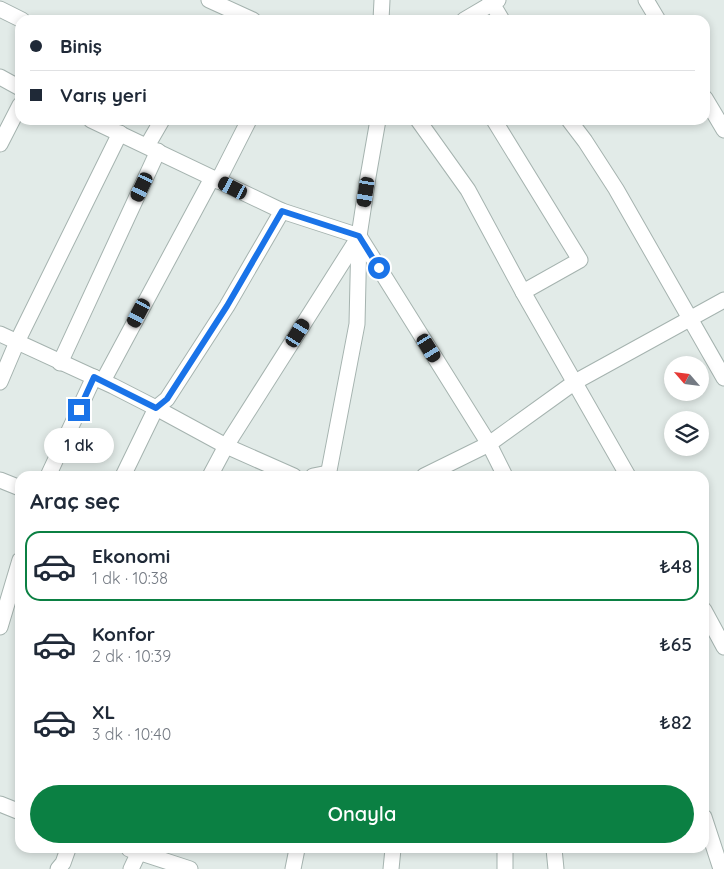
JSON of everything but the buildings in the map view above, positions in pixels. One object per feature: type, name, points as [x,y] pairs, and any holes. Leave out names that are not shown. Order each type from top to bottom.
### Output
[{"type":"street","points":[[381,15],[382,0]]},
{"type":"street","points":[[646,0],[655,15]]},
{"type":"street","points":[[472,15],[493,1],[500,15]]},
{"type":"street","points":[[218,7],[240,15]]},
{"type":"street","points":[[0,9],[15,16]]},
{"type":"street","points":[[0,77],[15,85]]},
{"type":"street","points":[[710,106],[724,130]]},
{"type":"street","points":[[0,144],[15,115]]},
{"type":"street","points":[[104,125],[282,211],[359,236],[489,444],[502,471]]},
{"type":"street","points":[[60,363],[153,149],[160,125]]},
{"type":"street","points":[[51,471],[98,379],[246,125]]},
{"type":"street","points":[[329,471],[357,324],[359,236],[377,125]]},
{"type":"street","points":[[426,125],[468,190],[523,292],[625,471]]},
{"type":"street","points":[[497,125],[580,260],[523,292]]},
{"type":"street","points":[[576,125],[616,189],[724,378]]},
{"type":"street","points":[[0,382],[17,342],[120,132]]},
{"type":"street","points":[[126,471],[156,408],[167,399],[227,306],[282,211]]},
{"type":"street","points":[[213,471],[226,446],[359,236]]},
{"type":"street","points":[[434,471],[489,444],[575,382],[724,300]]},
{"type":"street","points":[[0,334],[98,379],[226,446],[283,471]]},
{"type":"street","points":[[0,480],[15,486]]},
{"type":"street","points":[[0,626],[15,576]]},
{"type":"street","points":[[709,619],[724,647]]},
{"type":"street","points":[[2,809],[15,811]]},
{"type":"street","points":[[709,832],[721,869]]},
{"type":"street","points":[[58,869],[66,853]]},
{"type":"street","points":[[131,869],[136,853]]},
{"type":"street","points":[[145,853],[190,869]]},
{"type":"street","points":[[293,869],[296,853]]},
{"type":"street","points":[[390,869],[392,853]]},
{"type":"street","points":[[505,853],[505,869]]},
{"type":"street","points":[[554,853],[556,869]]},
{"type":"route","points":[[79,410],[94,377],[156,408],[167,399],[227,306],[282,211],[359,236],[379,268]]}]
